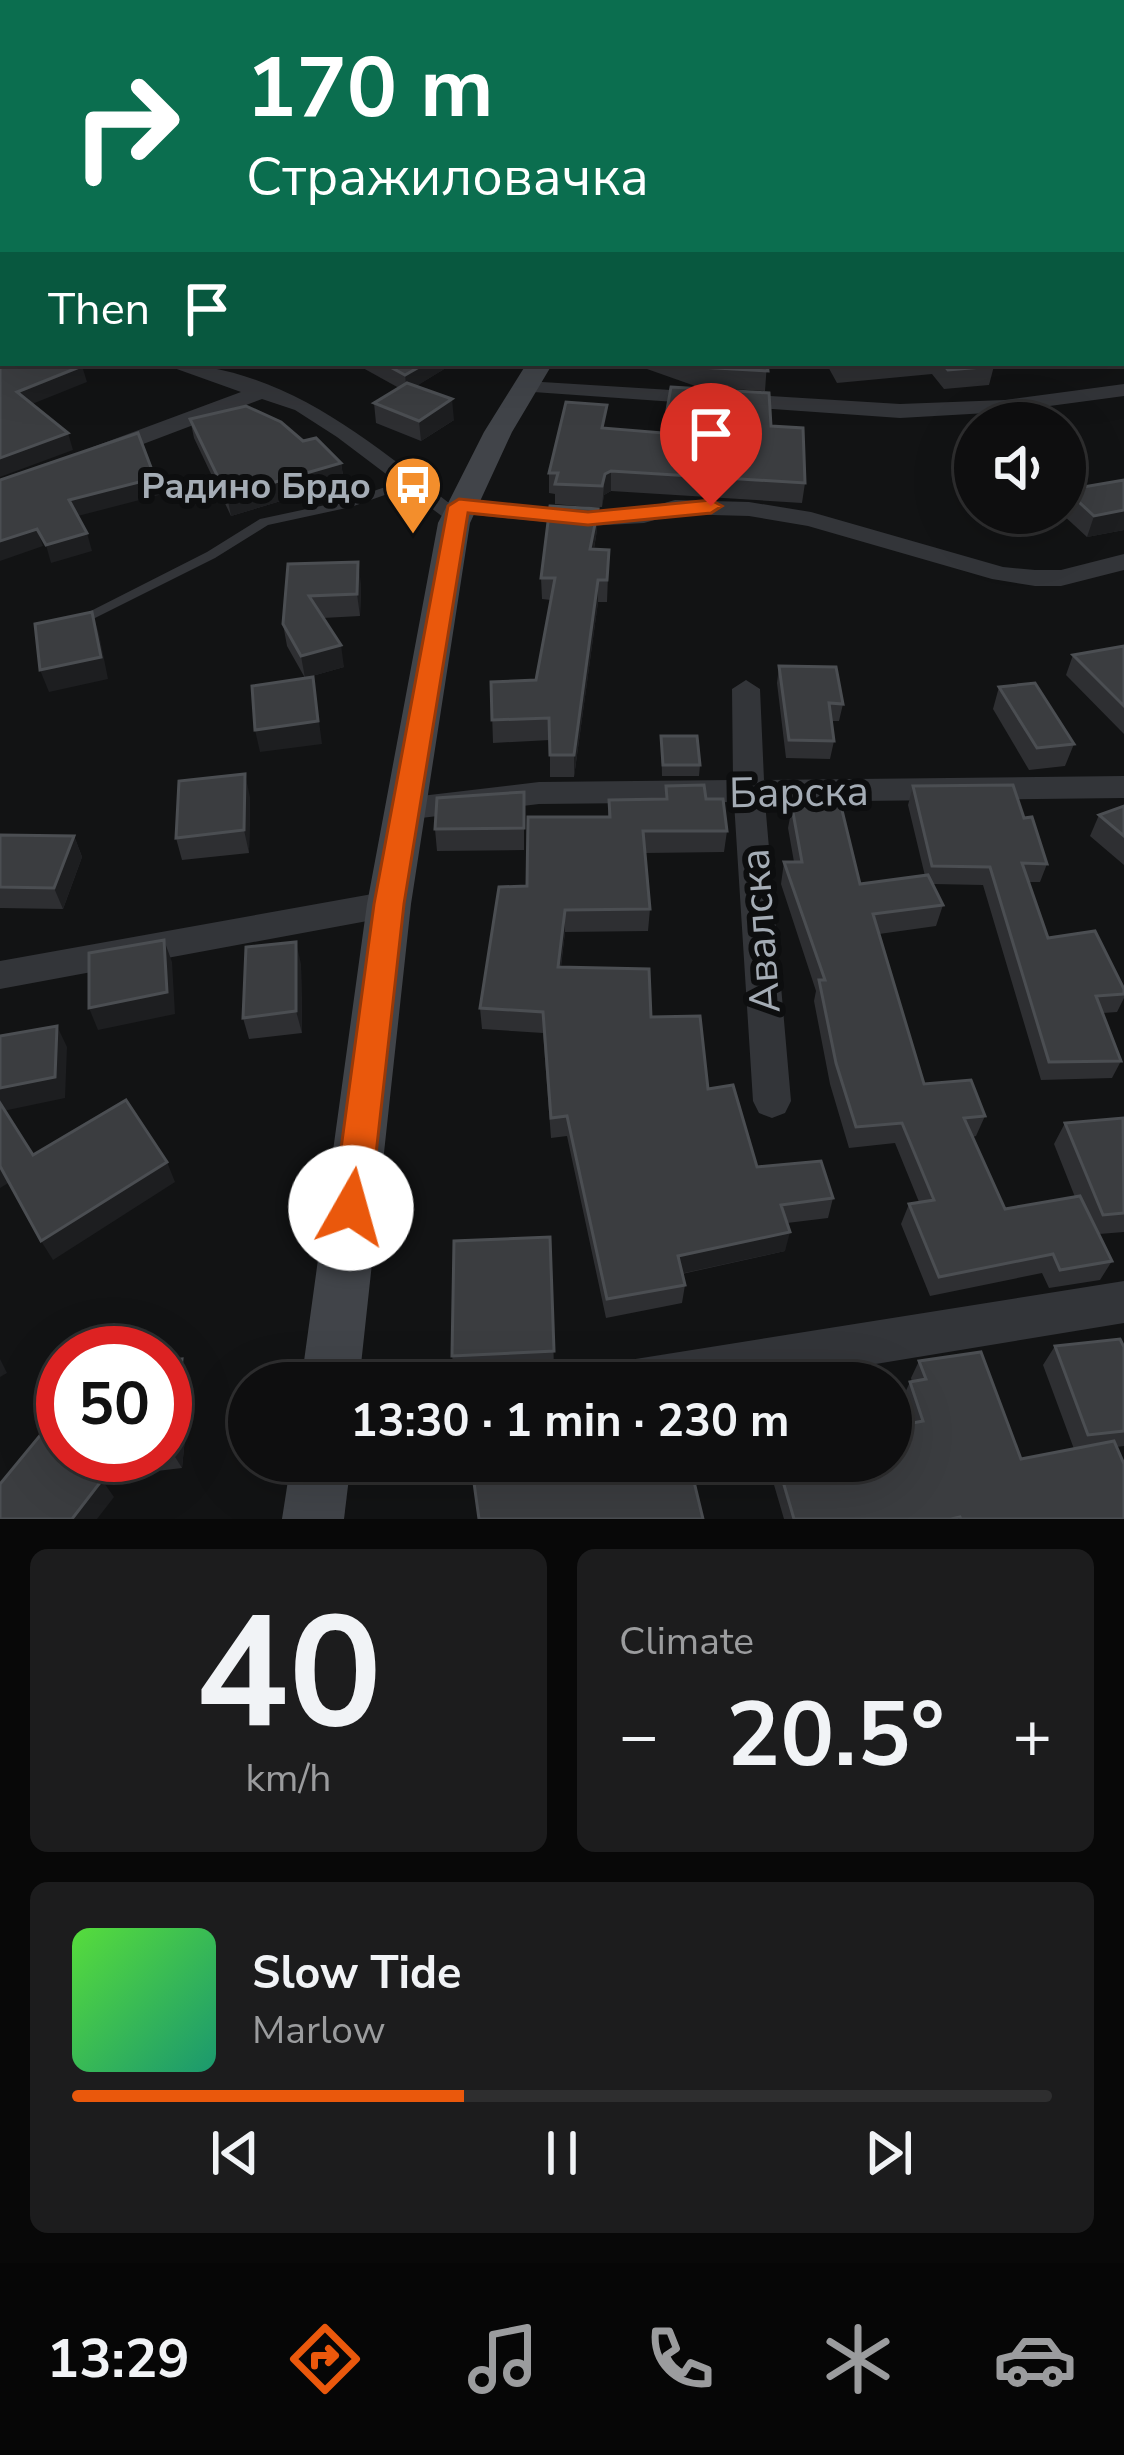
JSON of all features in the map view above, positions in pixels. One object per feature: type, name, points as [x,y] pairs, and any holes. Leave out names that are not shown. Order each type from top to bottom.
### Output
[{"type":"main road","points":[[333,1362],[389,904],[457,512],[533,375]]},
{"type":"main road","points":[[313,1519],[318,1482]]},
{"type":"street","points":[[179,366],[303,405],[345,432],[406,484],[457,512],[588,519],[644,516],[675,508],[748,509],[811,519],[1000,574],[1060,578],[1124,562]]},
{"type":"street","points":[[533,375],[900,411],[1004,406],[1124,390]]},
{"type":"street","points":[[87,458],[261,392]]},
{"type":"street","name":"Авалска","points":[[746,689],[772,1101]]},
{"type":"street","name":"Барска","points":[[404,809],[538,793],[1124,787]]},
{"type":"street","points":[[0,976],[389,904]]},
{"type":"street","points":[[753,1362],[1124,1302]]},
{"type":"lane","points":[[82,619],[212,555],[264,522],[347,504],[406,484]]},
{"type":"building","points":[[0,366],[82,366],[17,392],[68,433],[0,458]]},
{"type":"building","points":[[388,366],[421,366],[405,375]]},
{"type":"building","points":[[767,366],[768,371],[699,367]]},
{"type":"building","points":[[945,366],[994,366],[948,370]]},
{"type":"building","points":[[407,383],[452,399],[419,421],[374,403]]},
{"type":"building","points":[[671,387],[769,393],[771,426],[803,428],[805,483],[611,471],[605,474],[602,486],[555,484],[558,473],[549,473],[566,402],[607,405],[602,428],[663,433]]},
{"type":"building","points":[[246,406],[281,422],[303,441],[316,438],[341,463],[227,496],[190,419]]},
{"type":"building","points":[[138,433],[155,478],[69,500],[87,533],[46,545],[37,529],[0,541],[0,480]]},
{"type":"building","points":[[1124,480],[1124,510],[1094,516],[1086,509],[1086,487]]},
{"type":"building","points":[[550,506],[598,509],[590,549],[609,550],[607,580],[598,580],[574,755],[550,755],[549,718],[492,720],[491,682],[536,680],[555,578],[541,578]]},
{"type":"building","points":[[358,562],[357,594],[309,596],[341,645],[301,656],[283,624],[288,564]]},
{"type":"building","points":[[92,612],[101,657],[40,670],[35,624]]},
{"type":"building","points":[[1124,646],[1124,706],[1073,655]]},
{"type":"building","points":[[779,666],[836,667],[843,704],[829,703],[834,741],[789,740]]},
{"type":"building","points":[[313,677],[318,721],[255,730],[252,686]]},
{"type":"building","points":[[1035,683],[1074,744],[1037,748],[999,687]]},
{"type":"building","points":[[661,736],[697,736],[700,765],[663,765]]},
{"type":"building","points":[[245,774],[244,830],[176,838],[179,781]]},
{"type":"building","points":[[704,785],[706,799],[723,799],[727,831],[643,831],[650,909],[565,910],[558,967],[649,969],[651,1017],[700,1016],[708,1089],[733,1085],[757,1167],[821,1161],[833,1198],[781,1205],[790,1232],[678,1256],[685,1285],[607,1299],[567,1116],[551,1118],[543,1012],[480,1008],[499,887],[527,886],[528,817],[610,817],[609,800],[667,799],[666,786]]},
{"type":"building","points":[[1013,785],[1024,818],[1032,817],[1047,864],[1022,863],[1048,938],[1095,931],[1124,989],[1124,994],[1096,996],[1121,1061],[1049,1062],[990,867],[932,866],[913,786]]},
{"type":"building","points":[[524,792],[524,828],[435,829],[437,798]]},
{"type":"building","points":[[841,806],[860,884],[928,875],[943,905],[873,914],[924,1084],[971,1080],[985,1116],[964,1118],[1005,1209],[1080,1196],[1112,1261],[1060,1270],[1053,1254],[939,1277],[909,1204],[934,1200],[902,1123],[856,1127],[836,1063],[819,980],[825,980],[784,862],[802,862],[792,807]]},
{"type":"building","points":[[1124,806],[1124,836],[1099,815]]},
{"type":"building","points":[[0,835],[74,836],[54,888],[0,887]]},
{"type":"building","points":[[164,940],[167,992],[89,1008],[89,953]]},
{"type":"building","points":[[296,942],[296,1011],[243,1018],[246,947]]},
{"type":"building","points":[[57,1026],[55,1077],[0,1088],[0,1036]]},
{"type":"building","points":[[126,1100],[167,1162],[41,1241],[0,1166],[0,1103],[33,1155]]},
{"type":"building","points":[[1123,1118],[1124,1213],[1103,1215],[1065,1123]]},
{"type":"building","points":[[550,1237],[554,1351],[452,1356],[454,1241]]},
{"type":"building","points":[[1120,1339],[1124,1347],[1124,1431],[1088,1435],[1055,1346]]},
{"type":"building","points":[[981,1352],[1021,1459],[1114,1441],[1124,1464],[1124,1519],[794,1519],[783,1482],[912,1482],[912,1423],[923,1421],[912,1382],[926,1379],[919,1361]]},
{"type":"building","points":[[36,1440],[36,1482],[100,1482],[72,1519],[0,1519],[0,1484]]},
{"type":"building","points":[[474,1482],[694,1482],[703,1519],[479,1519]]},
{"type":"place","name":"Радино Брдо","points":[[413,536]]},
{"type":"route","points":[[351,1208],[389,904],[459,506],[588,519],[711,506]]}]
